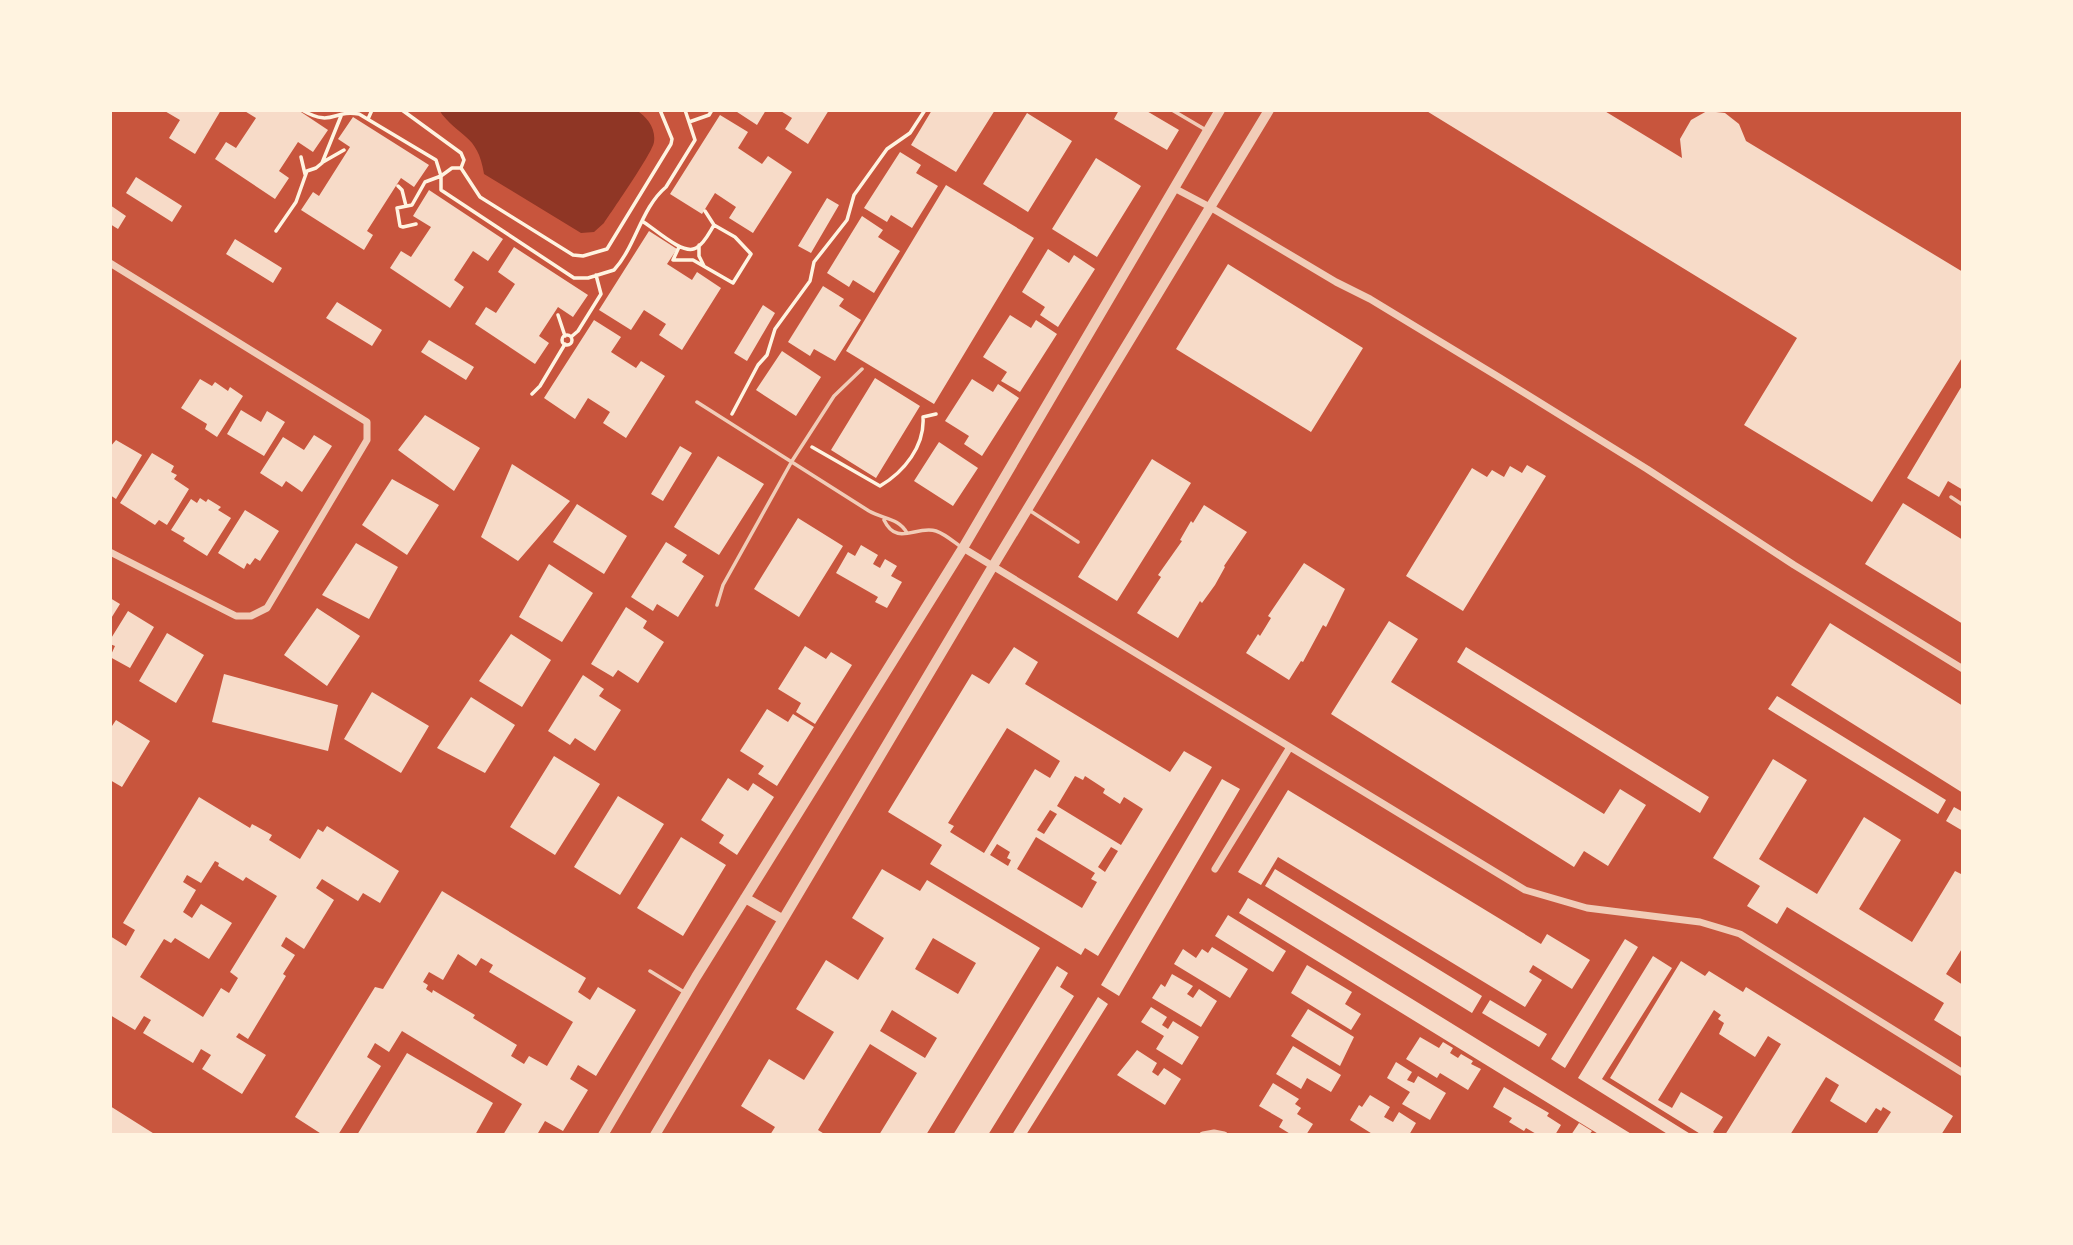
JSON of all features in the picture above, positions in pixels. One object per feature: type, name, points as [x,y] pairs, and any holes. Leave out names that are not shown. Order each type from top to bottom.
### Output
[{"type":"street","points":[[603,1135],[745,898],[963,548],[1220,110]]},
{"type":"street","points":[[654,1135],[1269,110]]},
{"type":"street","points":[[1174,188],[1370,299],[1647,469],[1794,565],[1963,669]]},
{"type":"street","points":[[110,263],[368,422],[367,440],[267,608],[251,616],[236,616],[110,552]]},
{"type":"street","points":[[963,548],[1525,890],[1587,908],[1700,922],[1740,934],[1963,1073]]},
{"type":"street","points":[[1214,869],[1290,747]]},
{"type":"street","points":[[745,898],[782,919]]},
{"type":"street","points":[[1202,1135],[1224,1135]]},
{"type":"lane","points":[[1172,110],[1208,131]]},
{"type":"lane","points":[[717,605],[723,585],[792,461],[834,396],[862,369]]},
{"type":"lane","points":[[697,402],[884,520],[888,528],[899,534],[935,531],[963,548]]},
{"type":"lane","points":[[1951,498],[1963,505]]},
{"type":"lane","points":[[1028,509],[1078,542]]},
{"type":"lane","points":[[884,520],[892,519],[903,526],[907,533]]},
{"type":"lane","points":[[650,971],[687,993]]},
{"type":"path","points":[[302,110],[321,120],[352,113],[368,119],[436,160],[443,194],[579,280],[616,269],[639,232],[642,221],[695,141],[685,110]]},
{"type":"path","points":[[368,119],[372,110]]},
{"type":"path","points":[[402,110],[461,153],[464,160],[461,168]]},
{"type":"path","points":[[461,168],[480,197],[573,255],[583,256],[607,249],[671,144],[673,139],[660,110]]},
{"type":"path","points":[[689,122],[709,115],[712,110]]},
{"type":"path","points":[[726,421],[733,414],[758,365],[766,355],[775,329],[810,281],[814,262],[847,220],[855,195],[887,149],[910,133],[925,110]]},
{"type":"path","points":[[322,163],[341,116]]},
{"type":"path","points":[[305,174],[344,150]]},
{"type":"path","points":[[276,231],[296,202],[305,174],[300,157]]},
{"type":"path","points":[[416,223],[400,226],[397,208],[412,205],[425,182],[453,168],[461,168]]},
{"type":"path","points":[[398,186],[402,190],[406,206]]},
{"type":"path","points":[[679,247],[673,260],[687,258],[733,283],[751,254],[735,237],[714,225],[705,211]]},
{"type":"path","points":[[642,221],[679,247],[690,250],[699,245],[714,225]]},
{"type":"path","points":[[699,245],[699,256],[704,267]]},
{"type":"path","points":[[532,394],[540,386],[565,344],[571,343],[571,337],[578,331],[601,294],[596,275]]},
{"type":"path","points":[[558,316],[565,336],[562,341],[565,344]]},
{"type":"path","points":[[565,336],[571,337]]},
{"type":"path","points":[[804,442],[880,486],[900,473],[907,462],[924,431],[923,417],[936,414]]},
{"type":"shaded area","points":[[439,110],[636,110],[650,123],[654,142],[640,169],[604,223],[594,232],[581,233],[484,174],[472,143]]},
{"type":"building","points":[[163,110],[221,110],[195,154],[169,138],[180,120]]},
{"type":"building","points":[[243,110],[298,110],[328,130],[313,152],[298,142],[279,171],[289,178],[275,199],[215,159],[226,142],[236,148],[256,118]]},
{"type":"building","points":[[734,110],[766,110],[757,125]]},
{"type":"building","points":[[779,110],[829,110],[808,144],[785,129],[792,118]]},
{"type":"building","points":[[932,110],[995,110],[956,172],[911,145]]},
{"type":"building","points":[[1119,110],[1145,110],[1179,130],[1167,150],[1114,119]]},
{"type":"building","points":[[1425,110],[1603,110],[1682,158],[1680,139],[1691,120],[1707,111],[1725,113],[1739,124],[1746,141],[1963,272],[1963,356],[1872,502],[1744,425],[1797,338]]},
{"type":"building","points":[[1027,113],[1072,141],[1028,212],[983,184]]},
{"type":"building","points":[[720,115],[748,132],[738,148],[762,164],[768,156],[792,172],[753,233],[729,218],[736,207],[715,193],[702,214],[670,194]]},
{"type":"building","points":[[353,117],[429,165],[414,187],[401,178],[367,231],[373,235],[364,250],[301,210],[313,192],[319,196],[350,147],[338,139]]},
{"type":"building","points":[[900,152],[921,165],[916,173],[938,186],[912,228],[891,215],[887,222],[864,208]]},
{"type":"building","points":[[1096,158],[1141,186],[1097,257],[1052,229]]},
{"type":"building","points":[[136,177],[182,206],[172,222],[126,193]]},
{"type":"building","points":[[946,185],[1034,238],[934,404],[846,351]]},
{"type":"building","points":[[429,190],[503,239],[488,261],[473,251],[454,280],[464,287],[450,308],[390,268],[401,251],[411,257],[431,227],[413,216]]},
{"type":"building","points":[[827,198],[839,205],[811,253],[798,246]]},
{"type":"building","points":[[110,205],[126,216],[118,229],[110,224]]},
{"type":"building","points":[[862,216],[883,230],[878,237],[900,251],[874,293],[853,280],[849,287],[827,273]]},
{"type":"building","points":[[649,231],[677,249],[667,264],[692,280],[697,272],[721,288],[682,350],[659,335],[666,324],[644,310],[631,330],[599,310]]},
{"type":"building","points":[[235,239],[282,268],[273,283],[226,254]]},
{"type":"building","points":[[514,247],[588,295],[573,317],[558,307],[539,336],[549,343],[535,364],[475,324],[486,307],[496,313],[515,284],[498,272]]},
{"type":"building","points":[[1048,249],[1069,263],[1074,255],[1095,269],[1058,327],[1040,315],[1045,307],[1022,292]]},
{"type":"building","points":[[1228,264],[1363,348],[1311,432],[1176,349]]},
{"type":"building","points":[[823,286],[844,299],[839,306],[861,320],[835,361],[814,349],[810,356],[788,342]]},
{"type":"building","points":[[337,302],[382,330],[372,346],[326,318]]},
{"type":"building","points":[[763,305],[775,313],[747,361],[734,353]]},
{"type":"building","points":[[1010,315],[1031,328],[1036,320],[1057,334],[1020,392],[1001,381],[1007,372],[983,357]]},
{"type":"building","points":[[594,320],[621,337],[611,352],[636,368],[641,361],[665,376],[626,438],[603,423],[610,412],[588,398],[575,419],[544,398]]},
{"type":"building","points":[[429,340],[474,367],[466,380],[421,352]]},
{"type":"building","points":[[782,351],[821,377],[796,416],[756,390]]},
{"type":"building","points":[[875,378],[920,406],[876,478],[831,450]]},
{"type":"building","points":[[200,379],[212,386],[215,382],[228,391],[230,387],[243,396],[217,437],[205,429],[207,424],[181,408]]},
{"type":"building","points":[[972,379],[993,392],[998,384],[1019,398],[982,456],[964,444],[969,436],[945,421]]},
{"type":"building","points":[[1963,384],[1963,490],[1948,481],[1939,497],[1907,478]]},
{"type":"building","points":[[241,410],[261,422],[267,411],[285,422],[264,456],[227,434]]},
{"type":"building","points":[[425,415],[480,448],[454,491],[398,450]]},
{"type":"building","points":[[314,435],[332,446],[302,492],[286,481],[282,487],[260,473],[283,437],[304,450]]},
{"type":"building","points":[[116,440],[142,455],[116,499],[110,495],[110,447]]},
{"type":"building","points":[[939,442],[978,468],[953,506],[914,481]]},
{"type":"building","points":[[680,446],[692,453],[663,501],[651,494]]},
{"type":"building","points":[[152,453],[174,466],[171,472],[177,475],[174,479],[189,489],[167,525],[159,520],[155,525],[120,503]]},
{"type":"building","points":[[718,456],[764,484],[719,555],[674,527]]},
{"type":"building","points":[[1152,459],[1191,483],[1117,601],[1078,577]]},
{"type":"building","points":[[512,464],[570,501],[518,561],[481,537]]},
{"type":"building","points":[[1527,465],[1546,476],[1463,611],[1406,576],[1472,468],[1487,477],[1492,470],[1504,477],[1510,466],[1522,473]]},
{"type":"building","points":[[392,479],[439,505],[407,555],[362,525]]},
{"type":"building","points":[[200,498],[206,502],[208,499],[221,507],[218,510],[231,518],[207,556],[171,530],[191,499],[197,503]]},
{"type":"building","points":[[1903,503],[1963,540],[1963,624],[1865,564]]},
{"type":"building","points":[[577,504],[627,536],[604,574],[553,542]]},
{"type":"building","points":[[1204,505],[1247,532],[1178,638],[1137,613],[1161,577],[1158,575],[1182,541],[1180,540],[1191,521],[1193,523]]},
{"type":"building","points":[[245,510],[279,531],[260,561],[255,558],[250,565],[247,563],[244,569],[218,553]]},
{"type":"building","points":[[798,518],[843,546],[799,617],[754,589]]},
{"type":"building","points":[[666,542],[687,555],[682,562],[704,576],[678,617],[657,604],[653,611],[631,597]]},
{"type":"building","points":[[356,543],[398,567],[369,619],[322,595]]},
{"type":"building","points":[[861,545],[878,555],[873,564],[880,568],[885,559],[897,566],[891,576],[902,582],[887,608],[875,602],[878,597],[836,573],[848,552],[855,556]]},
{"type":"building","points":[[1304,563],[1345,589],[1326,627],[1323,625],[1303,662],[1301,661],[1289,680],[1246,653],[1258,634],[1260,636],[1271,618],[1268,616]]},
{"type":"building","points":[[549,564],[593,593],[562,642],[519,617]]},
{"type":"building","points":[[110,598],[120,604],[110,620]]},
{"type":"building","points":[[626,607],[647,621],[643,628],[664,642],[638,683],[618,670],[613,677],[591,664]]},
{"type":"building","points":[[317,608],[360,636],[327,686],[284,655]]},
{"type":"building","points":[[128,611],[154,627],[130,668],[110,657],[115,646],[110,644],[110,640]]},
{"type":"building","points":[[1389,621],[1418,639],[1391,682],[1604,814],[1620,789],[1646,805],[1608,866],[1584,851],[1574,867],[1331,714]]},
{"type":"building","points":[[1830,623],[1963,706],[1963,793],[1791,685]]},
{"type":"building","points":[[167,633],[204,655],[176,703],[139,681]]},
{"type":"building","points":[[511,634],[551,660],[522,707],[479,681]]},
{"type":"building","points":[[805,646],[826,659],[831,652],[852,665],[815,724],[796,712],[801,703],[778,689]]},
{"type":"building","points":[[1014,647],[1038,662],[1025,684],[1170,772],[1184,751],[1212,767],[1098,956],[1085,948],[1081,955],[930,864],[942,845],[888,812],[972,674],[989,684]],"holes":[[[1007,728],[1060,761],[1050,778],[1035,769],[984,853],[950,832],[954,826],[948,823]],[[1075,776],[1083,780],[1085,776],[1105,789],[1103,793],[1120,804],[1124,797],[1143,809],[1121,845],[1057,806]],[[1050,810],[1057,814],[1044,834],[1037,830]],[[1036,837],[1095,873],[1091,879],[1097,882],[1082,908],[1017,869]],[[997,844],[1010,852],[1007,858],[1011,860],[1008,866],[990,855]],[[1111,847],[1118,851],[1105,872],[1098,867]]]},
{"type":"building","points":[[1466,647],[1709,797],[1700,813],[1457,662]]},
{"type":"building","points":[[224,674],[338,705],[328,751],[212,722]]},
{"type":"building","points":[[583,675],[604,689],[599,696],[621,710],[595,751],[575,738],[570,745],[548,731]]},
{"type":"building","points":[[372,692],[429,726],[401,773],[344,739]]},
{"type":"building","points":[[1777,696],[1946,800],[1938,814],[1768,709]]},
{"type":"building","points":[[471,697],[515,725],[485,773],[437,748]]},
{"type":"building","points":[[767,709],[788,722],[793,714],[814,727],[777,786],[758,774],[764,766],[740,751]]},
{"type":"building","points":[[116,720],[150,741],[122,787],[110,780],[110,729]]},
{"type":"building","points":[[554,756],[600,784],[555,855],[510,827]]},
{"type":"building","points":[[1773,759],[1807,780],[1759,859],[1817,894],[1864,817],[1901,840],[1859,909],[1912,942],[1955,871],[1963,875],[1963,947],[1946,974],[1963,985],[1963,1038],[1934,1020],[1944,1003],[1787,907],[1777,924],[1747,906],[1760,886],[1713,858]]},
{"type":"building","points":[[728,778],[748,791],[753,783],[774,797],[737,855],[719,843],[724,835],[701,820]]},
{"type":"building","points":[[1222,779],[1240,789],[1119,996],[1101,985]]},
{"type":"building","points":[[1288,790],[1541,944],[1547,934],[1590,960],[1572,989],[1533,965],[1529,972],[1542,980],[1525,1007],[1278,857],[1261,885],[1238,872]]},
{"type":"building","points":[[618,796],[664,824],[620,895],[574,867]]},
{"type":"building","points":[[199,797],[250,828],[252,824],[272,835],[269,840],[300,859],[318,829],[323,832],[327,826],[399,871],[380,903],[363,893],[358,901],[322,879],[316,888],[334,900],[304,949],[286,937],[281,946],[295,955],[283,974],[286,976],[248,1039],[239,1033],[236,1037],[266,1055],[242,1094],[202,1069],[211,1055],[201,1049],[193,1063],[143,1033],[151,1020],[144,1016],[135,1030],[110,1015],[110,936],[126,946],[135,930],[123,923]],"holes":[[[215,861],[219,863],[218,866],[243,881],[246,877],[277,896],[230,972],[238,978],[229,993],[221,988],[203,1017],[140,977],[164,939],[171,943],[175,938],[209,959],[232,923],[201,904],[192,918],[183,912],[196,890],[183,882],[187,875],[201,883]]]},
{"type":"building","points":[[1954,807],[1963,812],[1963,831],[1946,821]]},
{"type":"building","points":[[681,837],[726,865],[683,936],[637,908]]},
{"type":"building","points":[[882,869],[920,891],[927,880],[1040,948],[926,1135],[879,1135],[917,1073],[870,1044],[818,1130],[826,1135],[770,1135],[775,1127],[741,1106],[769,1059],[804,1080],[834,1032],[796,1009],[826,960],[858,980],[884,938],[852,918]],"holes":[[[933,938],[976,963],[958,994],[915,969]],[[892,1010],[937,1038],[925,1058],[880,1031]]]},
{"type":"building","points":[[1275,869],[1482,996],[1472,1013],[1265,886]]},
{"type":"building","points":[[442,891],[586,978],[578,992],[590,1000],[598,987],[636,1010],[596,1076],[578,1065],[570,1079],[588,1090],[563,1131],[545,1121],[538,1133],[541,1135],[503,1135],[522,1104],[402,1031],[389,1052],[375,1043],[367,1057],[381,1066],[338,1135],[323,1135],[295,1117],[375,987],[383,989]],"holes":[[[458,954],[476,966],[481,958],[493,965],[489,972],[573,1022],[547,1066],[529,1056],[524,1064],[511,1056],[517,1045],[473,1018],[475,1015],[433,990],[432,993],[426,989],[428,985],[423,982],[429,972],[443,980]]]},
{"type":"building","points":[[1248,898],[1633,1135],[1600,1135],[1239,913]]},
{"type":"building","points":[[1228,915],[1286,951],[1273,972],[1215,936]]},
{"type":"building","points":[[1625,939],[1638,947],[1565,1068],[1551,1059]]},
{"type":"building","points":[[1212,947],[1248,969],[1230,998],[1174,964],[1183,949],[1196,958],[1202,949],[1208,953]]},
{"type":"building","points":[[1653,956],[1672,968],[1602,1079],[1692,1135],[1669,1135],[1578,1078]]},
{"type":"building","points":[[1681,961],[1705,976],[1709,971],[1743,992],[1746,987],[1953,1116],[1941,1135],[1876,1135],[1891,1112],[1883,1107],[1881,1111],[1876,1108],[1866,1123],[1830,1101],[1839,1085],[1826,1077],[1790,1135],[1725,1135],[1781,1044],[1768,1036],[1755,1057],[1719,1034],[1724,1023],[1718,1019],[1721,1015],[1714,1010],[1658,1100],[1672,1108],[1681,1092],[1723,1117],[1713,1132],[1717,1135],[1702,1135],[1610,1078]]},
{"type":"building","points":[[1307,965],[1352,992],[1345,1004],[1361,1014],[1351,1030],[1291,993]]},
{"type":"building","points":[[1057,966],[1068,973],[1060,987],[1074,996],[988,1135],[953,1135]]},
{"type":"building","points":[[1172,974],[1193,986],[1187,994],[1193,998],[1199,989],[1217,1001],[1201,1027],[1152,998],[1161,984],[1165,987]]},
{"type":"building","points":[[1098,997],[1108,1004],[1026,1135],[1012,1135]]},
{"type":"building","points":[[1490,1000],[1547,1034],[1539,1047],[1482,1013]]},
{"type":"building","points":[[1151,1007],[1167,1017],[1162,1025],[1168,1029],[1173,1021],[1199,1037],[1182,1065],[1156,1049],[1164,1036],[1141,1022]]},
{"type":"building","points":[[1308,1009],[1354,1037],[1340,1066],[1291,1036]]},
{"type":"building","points":[[1420,1037],[1439,1048],[1443,1042],[1453,1048],[1450,1053],[1458,1058],[1461,1054],[1481,1069],[1468,1090],[1440,1073],[1437,1078],[1406,1059]]},
{"type":"building","points":[[1293,1046],[1341,1075],[1331,1092],[1307,1078],[1301,1089],[1276,1074]]},
{"type":"building","points":[[1137,1050],[1157,1063],[1152,1072],[1158,1076],[1164,1068],[1181,1079],[1165,1105],[1117,1075]]},
{"type":"building","points":[[407,1053],[493,1103],[475,1135],[357,1135]]},
{"type":"building","points":[[1396,1062],[1412,1072],[1407,1080],[1414,1083],[1418,1076],[1446,1093],[1430,1120],[1402,1104],[1410,1092],[1387,1078]]},
{"type":"building","points":[[1273,1083],[1299,1099],[1295,1104],[1301,1108],[1297,1114],[1313,1124],[1306,1135],[1292,1135],[1279,1127],[1283,1120],[1259,1106]]},
{"type":"building","points":[[1504,1087],[1549,1113],[1547,1116],[1561,1125],[1555,1135],[1538,1135],[1526,1128],[1524,1131],[1509,1122],[1512,1118],[1493,1107]]},
{"type":"building","points":[[1370,1095],[1390,1107],[1384,1117],[1393,1122],[1399,1112],[1416,1123],[1409,1135],[1374,1135],[1350,1120],[1359,1105],[1362,1107]]},
{"type":"building","points":[[110,1106],[156,1135],[110,1135]]},
{"type":"building","points":[[1579,1123],[1592,1131],[1589,1135],[1571,1135]]}]
